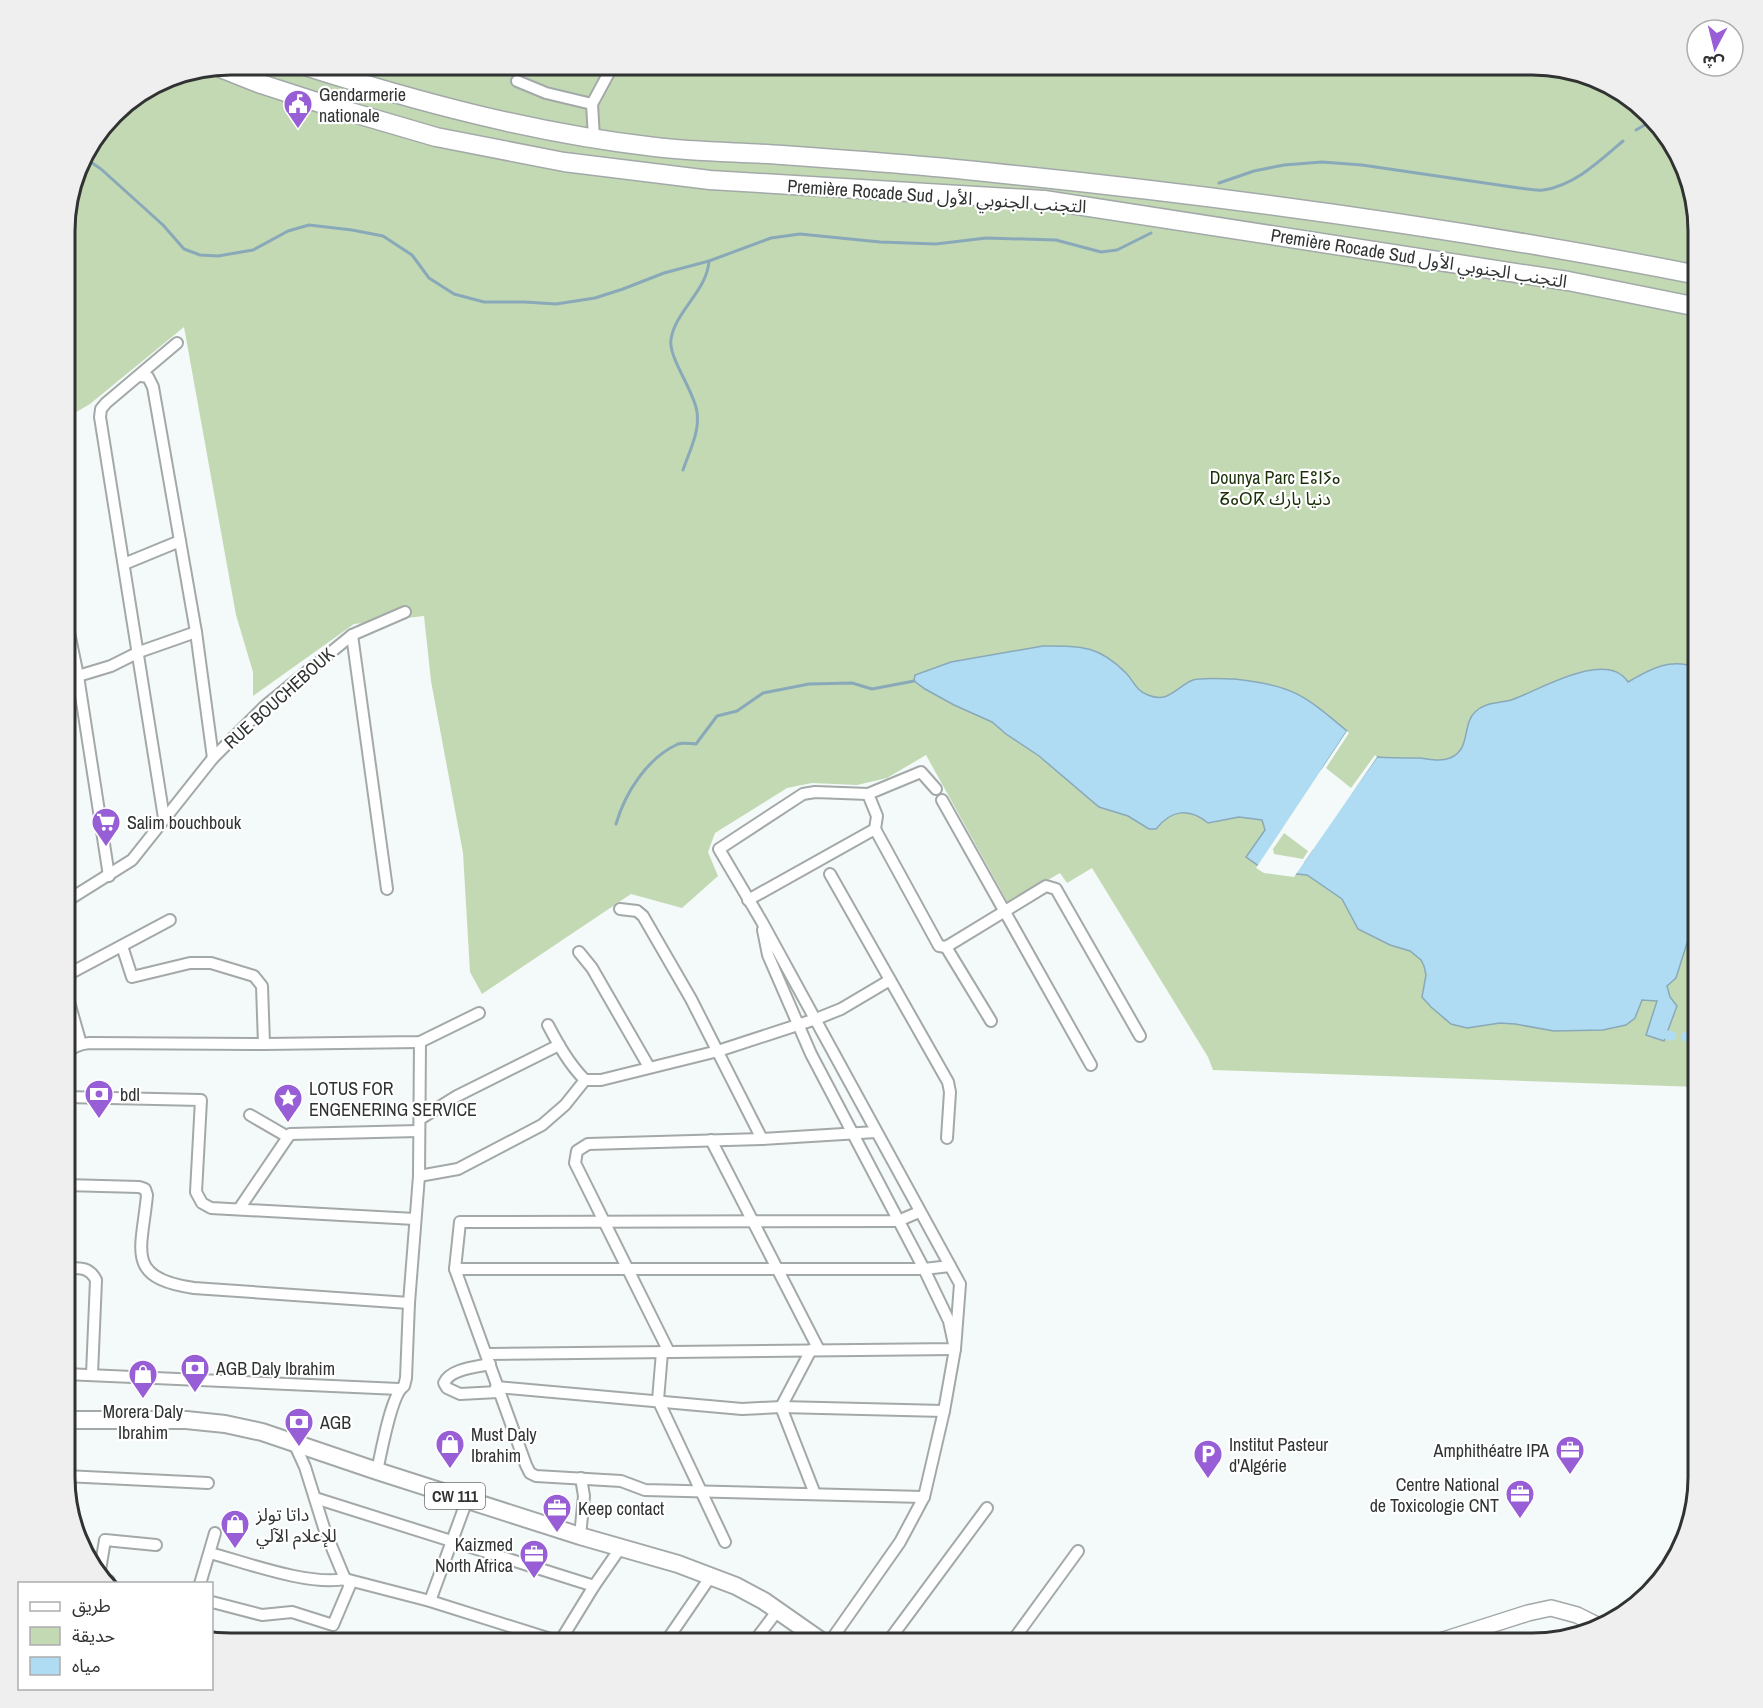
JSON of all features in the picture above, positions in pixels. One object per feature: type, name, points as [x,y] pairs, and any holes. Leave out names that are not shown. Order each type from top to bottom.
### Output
[{"type":"highway","name":"Première Rocade Sud التجنب الجنوبي الأول","points":[[238,75],[323,104],[436,137],[564,162],[710,180],[1044,200],[1568,281],[1688,305]]},
{"type":"highway","name":"Première Rocade Sud التجنب الجنوبي الأول","points":[[335,75],[390,93],[527,128],[656,148],[992,172],[1201,196],[1371,218],[1688,273]]},
{"type":"main road","name":"CW 111","points":[[75,1420],[186,1420],[225,1424],[262,1432],[377,1471],[711,1576],[736,1586],[778,1610],[811,1633]]},
{"type":"street","points":[[594,138],[592,104],[608,75]]},
{"type":"street","points":[[517,81],[546,93],[592,104]]},
{"type":"street","points":[[164,818],[100,417],[101,410],[106,403],[141,376],[177,343]]},
{"type":"street","points":[[141,376],[148,377],[153,387],[196,632],[213,758]]},
{"type":"street","points":[[124,564],[180,541]]},
{"type":"street","name":"RUE BOUCHEBOUK","points":[[75,896],[132,860],[213,758],[265,706],[352,635],[405,612]]},
{"type":"street","points":[[78,676],[111,666],[139,652],[196,632]]},
{"type":"street","points":[[352,635],[387,889]]},
{"type":"street","points":[[75,661],[109,876]]},
{"type":"street","points":[[835,1633],[900,1542],[924,1497],[944,1411],[955,1349],[960,1284],[762,922],[720,852],[720,847],[802,794],[815,792],[868,794],[921,772],[936,789]]},
{"type":"street","points":[[868,794],[876,816],[875,829],[939,946],[946,946],[1046,886],[1056,889],[1140,1036]]},
{"type":"street","points":[[942,800],[1091,1065]]},
{"type":"street","points":[[748,900],[875,829]]},
{"type":"street","points":[[830,874],[948,1082],[950,1092],[947,1138]]},
{"type":"street","points":[[620,909],[638,911],[643,916],[691,999],[762,1139]]},
{"type":"street","points":[[75,971],[170,920]]},
{"type":"street","points":[[762,922],[768,955],[811,1054],[924,1269],[949,1321],[955,1349]]},
{"type":"street","points":[[122,946],[132,977],[190,963],[211,963],[254,976],[262,986],[264,1044]]},
{"type":"street","points":[[946,946],[991,1021]]},
{"type":"street","points":[[579,952],[592,968],[649,1067]]},
{"type":"street","points":[[585,1080],[601,1080],[718,1051],[816,1020],[841,1009],[890,980]]},
{"type":"street","points":[[75,1046],[81,1044],[420,1042],[479,1013]]},
{"type":"street","points":[[75,1023],[81,1044]]},
{"type":"street","points":[[548,1025],[559,1045],[585,1080]]},
{"type":"street","points":[[75,1374],[399,1389],[404,1386],[419,1176],[420,1042]]},
{"type":"street","points":[[420,1119],[457,1096],[559,1045]]},
{"type":"street","points":[[419,1176],[458,1169],[542,1125],[565,1105],[585,1080]]},
{"type":"street","points":[[75,1097],[201,1100],[196,1192],[202,1203],[211,1208],[416,1219]]},
{"type":"street","points":[[250,1115],[288,1137]]},
{"type":"street","points":[[239,1209],[290,1134],[419,1131]]},
{"type":"street","points":[[725,1542],[658,1400],[666,1352],[628,1268],[575,1162],[577,1151],[588,1144],[762,1139],[876,1132]]},
{"type":"street","points":[[711,1140],[778,1268],[815,1350]]},
{"type":"street","points":[[75,1185],[145,1189],[147,1195],[141,1260],[147,1271],[162,1281],[194,1288],[409,1303]]},
{"type":"street","points":[[920,1212],[898,1221],[460,1222],[455,1269],[497,1389],[530,1473],[536,1476],[621,1481],[645,1490],[924,1497]]},
{"type":"street","points":[[455,1269],[924,1269],[950,1266]]},
{"type":"street","points":[[75,1269],[85,1269],[92,1273],[96,1280],[92,1374]]},
{"type":"street","points":[[944,1411],[781,1407],[742,1409],[658,1400],[497,1389],[453,1392],[444,1383],[447,1377],[454,1373],[488,1359],[666,1352],[955,1349]]},
{"type":"street","points":[[781,1407],[815,1350]]},
{"type":"street","points":[[377,1471],[399,1389]]},
{"type":"street","points":[[781,1407],[815,1494]]},
{"type":"street","points":[[213,1602],[262,1616],[292,1612],[333,1625],[350,1585],[345,1579],[325,1531],[305,1467],[294,1443]]},
{"type":"street","points":[[75,1477],[208,1483]]},
{"type":"street","points":[[580,1536],[584,1496],[581,1478]]},
{"type":"street","points":[[315,1498],[594,1586]]},
{"type":"street","points":[[430,1601],[468,1500]]},
{"type":"street","points":[[895,1633],[987,1508]]},
{"type":"street","points":[[202,1582],[215,1533]]},
{"type":"street","points":[[101,1564],[105,1540],[156,1545]]},
{"type":"street","points":[[566,1633],[621,1547]]},
{"type":"street","points":[[1019,1633],[1078,1551]]},
{"type":"street","points":[[210,1553],[310,1580],[333,1582],[345,1579],[430,1601],[529,1633]]},
{"type":"street","points":[[672,1633],[711,1576]]},
{"type":"street","points":[[1467,1633],[1551,1608],[1590,1622]]},
{"type":"street","points":[[761,1633],[778,1610]]},
{"type":"green space","name":"Dounya Parc ⴹⵓⵏⵢⴰ ⵒⴰⵔⴽ دنيا بارك","points":[[231,75],[1542,75],[1573,80],[1601,91],[1627,107],[1662,144],[1680,181],[1687,210],[1688,1087],[1213,1070],[1208,1057],[1092,868],[1067,883],[1060,873],[1008,903],[926,755],[887,778],[857,785],[812,783],[787,788],[715,833],[708,852],[718,876],[682,908],[631,894],[482,994],[470,972],[463,853],[431,681],[424,616],[354,624],[253,696],[253,672],[236,615],[184,327],[90,404],[75,413],[75,221],[80,190],[96,153],[107,136],[128,114],[144,101],[162,91],[190,80]]},
{"type":"water","points":[[1043,646],[1068,646],[1088,649],[1107,657],[1126,673],[1140,691],[1155,697],[1167,696],[1193,680],[1234,679],[1270,684],[1296,693],[1347,731],[1322,769],[1351,793],[1377,757],[1439,760],[1457,754],[1464,743],[1471,717],[1479,708],[1489,704],[1509,701],[1573,674],[1590,670],[1605,669],[1618,673],[1628,682],[1662,666],[1688,665],[1688,940],[1676,978],[1667,986],[1670,997],[1677,1006],[1664,1041],[1646,1035],[1657,1001],[1642,1000],[1635,1018],[1626,1025],[1603,1030],[1554,1031],[1500,1023],[1467,1028],[1451,1024],[1422,997],[1426,975],[1424,966],[1421,960],[1410,951],[1390,945],[1358,929],[1342,899],[1307,875],[1266,871],[1246,857],[1265,830],[1262,820],[1239,817],[1208,823],[1194,815],[1181,813],[1168,818],[1156,829],[1149,829],[1128,816],[1099,807],[1039,756],[992,722],[925,689],[914,681],[915,675],[951,662]],"holes":[[[1283,829],[1312,850],[1304,862],[1272,856],[1270,849]]]},
{"type":"pier","points":[[1347,731],[1349,733],[1326,768],[1351,788],[1375,755],[1377,757],[1294,877],[1264,873],[1256,868]],"holes":[[[1284,833],[1308,851],[1303,859],[1274,854],[1273,849]]]},
{"type":"waterway","points":[[1636,130],[1646,124]]},
{"type":"waterway","points":[[1219,183],[1254,171],[1284,165],[1322,162],[1362,165],[1543,190],[1554,188],[1576,178],[1623,141]]},
{"type":"waterway","points":[[91,162],[163,225],[184,249],[200,255],[218,256],[253,250],[288,231],[309,225],[352,230],[383,236],[412,255],[429,278],[454,294],[484,302],[556,304],[595,298],[771,238],[800,234],[880,242],[936,244],[986,238],[1056,240],[1101,252],[1117,250],[1151,233]]},
{"type":"waterway","points":[[683,470],[698,419],[695,403],[673,355],[671,339],[679,319],[703,282],[709,261]]},
{"type":"waterway","points":[[616,824],[631,789],[656,758],[678,744],[696,744],[717,716],[737,711],[763,693],[809,684],[852,683],[872,689],[914,681]]},
{"type":"waterway","points":[[1667,1035],[1672,1036]]},
{"type":"place","name":"Gendarmerie nationale","points":[[298,130]]},
{"type":"place","name":"Salim bouchbouk","points":[[106,848]]},
{"type":"place","name":"bdl","points":[[99,1120]]},
{"type":"place","name":"LOTUS FOR ENGENERING SERVICE","points":[[288,1124]]},
{"type":"place","name":"AGB Daly Ibrahim","points":[[195,1394]]},
{"type":"place","name":"Morera Daly Ibrahim","points":[[143,1400]]},
{"type":"place","name":"AGB","points":[[299,1448]]},
{"type":"place","name":"Must Daly Ibrahim","points":[[450,1470]]},
{"type":"place","name":"Amphithéatre IPA","points":[[1570,1476]]},
{"type":"place","name":"Institut Pasteur d'Algérie","points":[[1208,1480]]},
{"type":"place","name":"Centre National de Toxicologie CNT","points":[[1520,1520]]},
{"type":"place","name":"Keep contact","points":[[557,1534]]},
{"type":"place","name":"داتا تولز للإعلام الآلي","points":[[235,1550]]},
{"type":"place","name":"Kaizmed North Africa","points":[[534,1580]]}]
